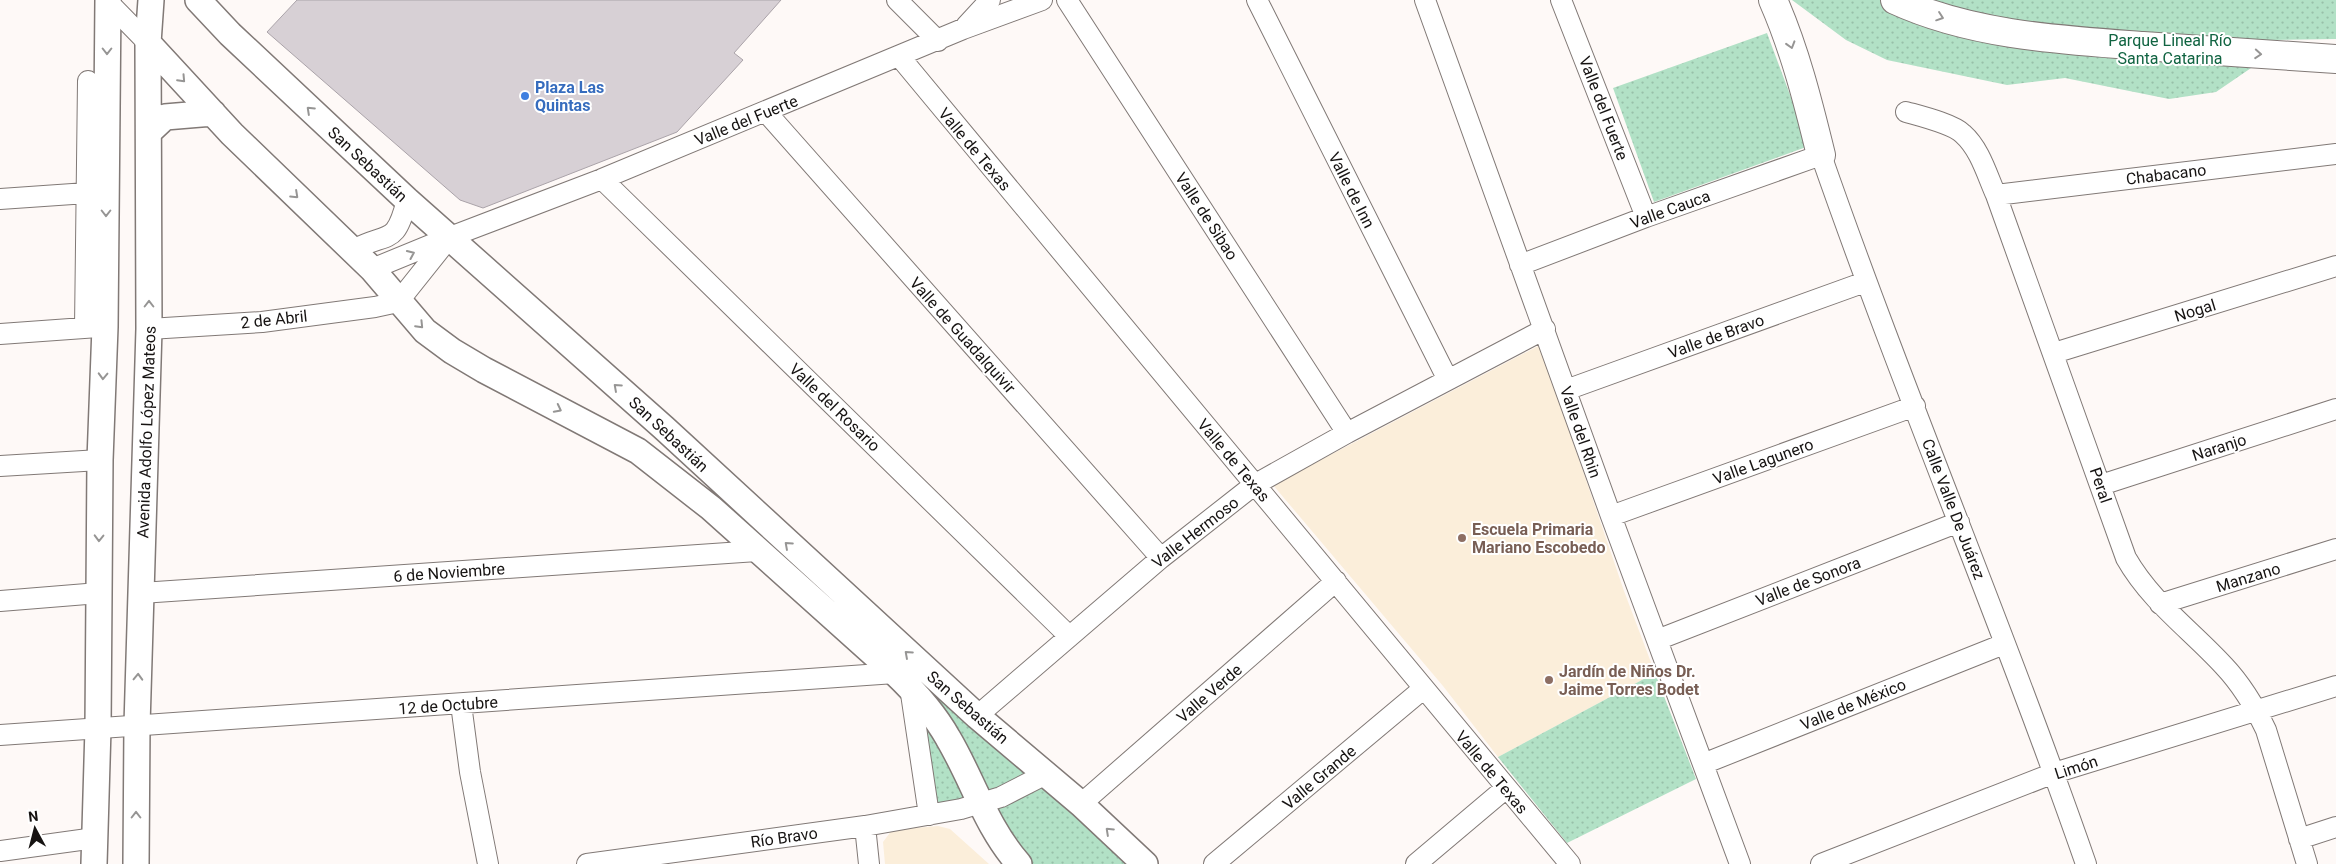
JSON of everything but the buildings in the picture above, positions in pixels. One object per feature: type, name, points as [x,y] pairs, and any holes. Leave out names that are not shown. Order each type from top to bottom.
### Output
[{"type":"highway","points":[[1773,0],[1786,30],[1802,80],[1821,155]]},
{"type":"highway","points":[[1895,0],[1952,21],[2018,33],[2085,42],[2336,60]]},
{"type":"main road","points":[[141,0],[148,43]]},
{"type":"main road","name":"Avenida Adolfo López Mateos","points":[[136,864],[137,725],[149,329],[148,43],[151,0]]},
{"type":"main road","name":"San Sebastián","points":[[198,0],[230,34],[407,200],[664,428],[977,716],[1081,804],[1145,864]]},
{"type":"main road","points":[[94,864],[98,728],[100,460],[95,327],[107,1]]},
{"type":"main road","name":"San Sebastián","points":[[148,43],[238,140],[372,269],[398,302],[425,331],[452,351],[638,451],[659,466],[711,508],[903,680],[940,723],[957,753],[980,804],[998,837],[1019,864]]},
{"type":"main road","points":[[149,132],[166,117],[213,112]]},
{"type":"street","points":[[897,0],[938,41]]},
{"type":"street","points":[[963,29],[990,0]]},
{"type":"street","name":"Valle del Fuerte","points":[[372,269],[602,179],[963,29],[1042,0]]},
{"type":"street","name":"Valle de Sibao","points":[[1067,0],[1347,433]]},
{"type":"street","name":"Valle de Inn","points":[[1257,0],[1448,380]]},
{"type":"street","name":"Valle del Rhin","points":[[1425,0],[1611,516],[1740,864]]},
{"type":"street","name":"Valle del Fuerte","points":[[1561,0],[1646,217]]},
{"type":"street","name":"San Sebastián","points":[[107,1],[148,43]]},
{"type":"street","name":"Valle de Texas","points":[[899,56],[1254,485],[1336,581],[1423,690],[1570,864]]},
{"type":"street","points":[[0,334],[95,327],[86,193],[88,81]]},
{"type":"street","name":"Valle de Guadalquivir","points":[[766,112],[1161,558]]},
{"type":"street","name":"Peral","points":[[1906,112],[1929,118],[1963,133],[1976,150],[1996,194],[2126,558],[2140,582],[2226,668],[2257,711],[2266,730],[2307,864]]},
{"type":"street","name":"Chabacano","points":[[1996,194],[2336,154]]},
{"type":"street","name":"Valle Cauca","points":[[1520,265],[1646,217],[1821,155]]},
{"type":"street","name":"Calle Valle De Juárez","points":[[1821,155],[1866,282],[2054,773],[2086,864]]},
{"type":"street","name":"Valle del Rosario","points":[[602,179],[1069,636]]},
{"type":"street","points":[[0,199],[86,193]]},
{"type":"street","points":[[353,250],[368,242],[382,240],[397,230],[401,223],[407,200]]},
{"type":"street","points":[[398,302],[450,237]]},
{"type":"street","name":"Nogal","points":[[2054,353],[2336,266]]},
{"type":"street","name":"Valle de Bravo","points":[[1566,390],[1866,282]]},
{"type":"street","name":"2 de Abril","points":[[149,329],[262,322],[375,307],[398,302]]},
{"type":"street","name":"Valle Hermoso","points":[[977,716],[1161,558],[1254,485],[1347,433],[1545,329]]},
{"type":"street","name":"Valle Lagunero","points":[[1611,516],[1915,406]]},
{"type":"street","name":"Naranjo","points":[[2101,485],[2336,409]]},
{"type":"street","points":[[0,466],[100,460]]},
{"type":"street","name":"Valle de Sonora","points":[[1657,640],[1959,522]]},
{"type":"street","name":"Manzano","points":[[2160,604],[2336,549]]},
{"type":"street","name":"6 de Noviembre","points":[[141,593],[757,551]]},
{"type":"street","name":"Valle Verde","points":[[1081,804],[1336,581]]},
{"type":"street","points":[[0,600],[99,593]]},
{"type":"street","name":"Valle de México","points":[[1703,764],[2004,644]]},
{"type":"street","points":[[903,680],[928,814]]},
{"type":"street","name":"12 de Octubre","points":[[0,734],[461,704],[903,680]]},
{"type":"street","name":"Limón","points":[[1821,864],[2054,773],[2336,686]]},
{"type":"street","name":"Valle Grande","points":[[1214,864],[1423,690]]},
{"type":"street","points":[[461,704],[472,782],[488,864]]},
{"type":"street","name":"Río Bravo","points":[[587,864],[866,826],[980,804],[1001,797],[1046,774]]},
{"type":"street","points":[[1416,864],[1506,788]]},
{"type":"street","points":[[866,826],[869,864]]},
{"type":"street","points":[[2299,839],[2336,828]]},
{"type":"street","points":[[0,851],[95,838]]},
{"type":"shaded area","name":"Escuela Primaria Mariano Escobedo","points":[[1540,345],[1624,591],[1655,673],[1498,757],[1443,686],[1273,485]]},
{"type":"shaded area","points":[[938,826],[950,829],[989,864],[885,864],[883,842],[892,830]]},
{"type":"green space","name":"Parque Lineal Río Santa Catarina","points":[[1792,0],[2336,0],[2336,39],[2273,40],[2254,66],[2216,92],[2169,99],[2065,78],[2007,85],[1887,60],[1846,40]]},
{"type":"green space","points":[[1767,33],[1809,146],[1654,202],[1613,88]]},
{"type":"green space","points":[[927,671],[1145,864],[1019,864],[980,804],[929,814],[910,687]]},
{"type":"green space","points":[[1655,673],[1696,779],[1567,843],[1498,757]]},
{"type":"place","name":"Plaza Las Quintas","points":[[525,96]]},
{"type":"place","name":"Escuela Primaria Mariano Escobedo","points":[[1462,538]]},
{"type":"place","name":"Jardín de Niños Dr. Jaime Torres Bodet","points":[[1549,680]]}]
